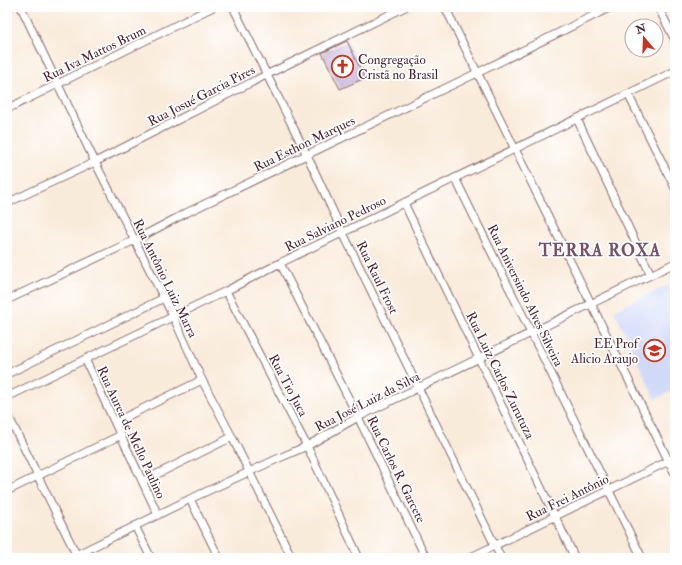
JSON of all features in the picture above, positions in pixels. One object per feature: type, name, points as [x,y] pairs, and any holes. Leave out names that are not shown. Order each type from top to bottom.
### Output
[{"type":"street","name":"Rua Antônio Luiz Marra","points":[[22,7],[96,162],[173,316],[202,380],[250,472],[292,558]]},
{"type":"street","name":"Rua Iva Mattos Brum","points":[[7,109],[213,7]]},
{"type":"street","name":"Rua Raul Frost","points":[[233,7],[307,155],[343,233],[501,558]]},
{"type":"street","name":"Rua Josué Garcia Pires","points":[[7,203],[96,162],[266,75],[404,7]]},
{"type":"street","points":[[445,7],[591,304],[672,460],[675,474]]},
{"type":"street","name":"Rua Esthon Marques","points":[[7,300],[135,240],[186,213],[611,7]]},
{"type":"street","points":[[658,7],[675,40]]},
{"type":"street","name":"Rua Salviano Pedroso","points":[[7,397],[675,71]]},
{"type":"street","points":[[628,94],[675,188]]},
{"type":"street","points":[[577,119],[651,275]]},
{"type":"street","name":"Rua Aniversindo Alves Silveira","points":[[455,178],[642,558]]},
{"type":"street","name":"Rua Luiz Carlos Zurutuza","points":[[404,203],[575,558]]},
{"type":"street","name":"Rua Carlos R. Garcete","points":[[280,263],[426,558]]},
{"type":"street","name":"Rua José Luiz da Silva","points":[[74,557],[190,499],[308,446],[358,418],[418,388],[675,263]]},
{"type":"street","name":"Rua Tio Juca","points":[[226,291],[308,446],[358,558]]},
{"type":"street","points":[[7,374],[164,298]]},
{"type":"street","name":"Rua Aurea de Mello Paulino","points":[[85,359],[158,515]]},
{"type":"street","points":[[115,422],[202,380]]},
{"type":"street","points":[[7,413],[74,557]]},
{"type":"street","points":[[7,491],[121,435]]},
{"type":"street","points":[[143,481],[232,437]]},
{"type":"street","name":"Rua Frei Antônio","points":[[469,558],[672,460]]},
{"type":"street","points":[[190,499],[219,558]]},
{"type":"street","points":[[135,526],[151,558]]},
{"type":"shaded area","name":"EE Prof Alicio Araujo","points":[[675,282],[675,390],[655,399],[614,310]]},
{"type":"building","name":"Congregação Cristã no Brasil","points":[[347,41],[365,78],[340,89],[322,53]]},
{"type":"place","name":"Congregação Cristã no Brasil","points":[[343,66]]},
{"type":"place","name":"EE Prof Alicio Araujo","points":[[654,350]]},
{"type":"district","name":"TERRA ROXA","points":[[600,250]]}]
